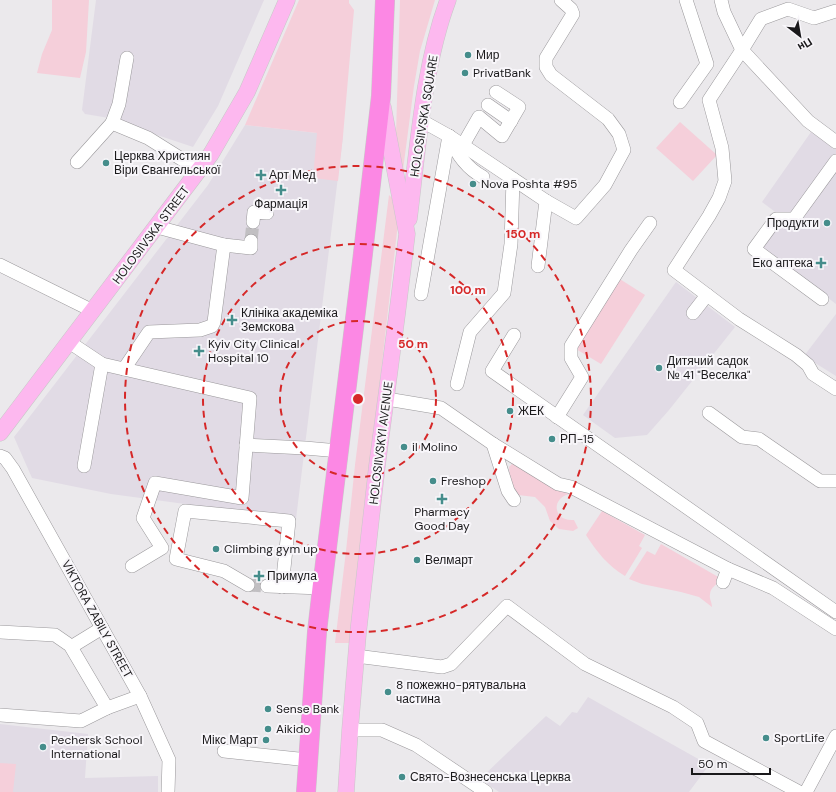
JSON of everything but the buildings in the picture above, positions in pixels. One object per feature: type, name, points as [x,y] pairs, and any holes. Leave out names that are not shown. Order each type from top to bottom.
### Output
[{"type":"highway","name":"HOLOSIIVSKYI AVENUE","points":[[306,792],[317,632],[381,96],[385,0]]},
{"type":"main road","name":"HOLOSIIVSKA STREET","points":[[0,433],[211,154],[229,126],[247,92],[287,0]]},
{"type":"main road","name":"HOLOSIIVSKA SQUARE","points":[[407,234],[428,74],[448,0]]},
{"type":"main road","name":"HOLOSIIVSKYI AVENUE","points":[[346,792],[356,656],[377,466],[387,399],[407,234],[381,96]]},
{"type":"street","points":[[422,121],[449,136],[513,179],[576,218],[605,184],[624,150],[619,134],[608,118],[551,75],[546,67],[546,58],[573,14],[571,9],[561,0]]},
{"type":"street","points":[[680,102],[707,64],[686,0]]},
{"type":"street","points":[[721,0],[724,12],[742,50],[808,121],[836,142]]},
{"type":"street","points":[[836,11],[814,18],[778,6],[760,19],[742,50],[709,100],[722,148],[725,181],[719,198],[709,216],[674,270],[744,322],[796,355],[808,365],[813,374],[836,389]]},
{"type":"street","points":[[77,162],[112,123],[119,104],[128,58]]},
{"type":"street","points":[[463,145],[479,117],[502,136],[519,107],[496,92]]},
{"type":"street","points":[[488,105],[511,121]]},
{"type":"street","points":[[112,123],[148,138],[199,170]]},
{"type":"street","points":[[449,136],[455,150],[473,172],[483,177]]},
{"type":"street","points":[[421,294],[449,136]]},
{"type":"street","points":[[822,299],[754,249],[776,219],[794,219],[836,161]]},
{"type":"street","points":[[457,384],[470,332],[504,293],[511,244],[513,179]]},
{"type":"street","points":[[538,266],[546,200]]},
{"type":"street","points":[[254,222],[254,212],[267,214]]},
{"type":"street","points":[[557,417],[582,376],[571,358],[571,346],[631,250],[650,223]]},
{"type":"street","points":[[157,227],[224,245],[251,248],[251,241]]},
{"type":"street","points":[[124,369],[149,332],[200,330],[207,329],[212,326],[214,322],[224,245]]},
{"type":"street","points":[[0,265],[93,311]]},
{"type":"street","points":[[693,313],[707,295]]},
{"type":"street","points":[[514,335],[492,372],[836,612]]},
{"type":"street","points":[[69,342],[102,364],[250,398],[242,498],[155,484],[143,518],[162,548],[132,566]]},
{"type":"street","points":[[84,466],[102,364]]},
{"type":"street","points":[[387,399],[441,408],[493,444],[558,484],[571,487],[582,496],[728,569],[773,588],[836,629]]},
{"type":"street","points":[[709,413],[742,437],[760,439],[820,481],[836,481]]},
{"type":"street","points":[[493,444],[508,491],[514,500]]},
{"type":"street","points":[[246,445],[339,451]]},
{"type":"street","name":"VIKTORA ZABILY STREET","points":[[0,456],[5,458],[13,469],[140,696],[169,760],[168,792]]},
{"type":"street","points":[[248,585],[224,571],[176,559],[185,511],[289,521],[282,587]]},
{"type":"street","points":[[723,582],[728,569]]},
{"type":"street","points":[[267,586],[322,588]]},
{"type":"street","points":[[356,656],[442,667],[447,666],[451,664],[507,606],[585,664],[673,707],[697,723],[704,741],[799,792]]},
{"type":"street","points":[[102,628],[71,647],[107,708]]},
{"type":"street","points":[[0,632],[55,635],[68,644]]},
{"type":"street","points":[[0,715],[81,721],[107,708],[140,696]]},
{"type":"street","points":[[350,730],[382,730],[416,745],[486,792]]},
{"type":"street","points":[[806,792],[834,745]]},
{"type":"street","points":[[224,751],[308,760]]},
{"type":"shaded area","points":[[52,0],[89,0],[86,52],[80,78],[37,73],[42,54],[52,30]]},
{"type":"shaded area","points":[[96,0],[264,0],[218,106],[193,147],[124,124],[121,120],[85,114],[82,110]]},
{"type":"shaded area","points":[[299,0],[349,0],[349,3],[354,10],[338,181],[313,178],[317,133],[245,125]]},
{"type":"shaded area","points":[[400,0],[435,0],[420,51],[403,170],[396,134]]},
{"type":"shaded area","points":[[680,122],[717,155],[693,181],[656,148]]},
{"type":"shaded area","name":"Kyiv City Clinical Hospital 10","points":[[245,125],[343,136],[296,519],[111,494],[32,478],[14,437],[208,185]]},
{"type":"shaded area","points":[[811,132],[836,149],[836,304],[761,247],[782,217],[762,202]]},
{"type":"shaded area","points":[[389,195],[392,198],[398,223],[350,643],[335,643],[355,465]]},
{"type":"shaded area","points":[[615,276],[645,295],[601,364],[571,346]]},
{"type":"shaded area","name":"Дитячий садок № 41 \"Веселка\"","points":[[676,282],[735,327],[669,410],[647,435],[615,438],[583,415]]},
{"type":"shaded area","points":[[836,314],[836,376],[804,356]]},
{"type":"shaded area","points":[[513,463],[569,494],[559,500],[557,510],[562,517],[567,520],[574,520],[578,528],[573,531],[559,529],[550,521],[545,507],[535,497],[518,495],[512,486],[510,475],[509,467]]},
{"type":"shaded area","points":[[602,511],[645,535],[639,546],[642,548],[625,576],[613,568],[603,558],[586,535]]},
{"type":"shaded area","points":[[661,544],[720,578],[710,594],[712,607],[699,597],[642,584],[629,579],[647,551],[655,555]]},
{"type":"shaded area","points":[[588,697],[709,765],[689,792],[499,792],[480,779],[546,716],[560,726],[572,712],[577,713]]},
{"type":"shaded area","name":"Pechersk School International","points":[[0,724],[88,734],[85,778],[158,776],[158,792],[0,792]]},
{"type":"shaded area","points":[[0,763],[16,764],[13,792],[0,792]]},
{"type":"tunnel","points":[[251,241],[253,222]]},
{"type":"tunnel","points":[[248,585],[267,586]]},
{"type":"place","name":"Мир","points":[[468,55]]},
{"type":"place","name":"PrivatBank","points":[[465,73]]},
{"type":"place","name":"Церква Християн Віри Євангельської","points":[[106,163]]},
{"type":"place","name":"Арт Мед","points":[[261,175]]},
{"type":"place","name":"Nova Poshta #95","points":[[473,184]]},
{"type":"place","name":"Фармація","points":[[281,190]]},
{"type":"place","name":"Продукти","points":[[827,223]]},
{"type":"place","name":"Еко аптека","points":[[821,263]]},
{"type":"place","name":"Клініка академіка Земскова","points":[[232,320]]},
{"type":"place","name":"Kyiv City Clinical Hospital 10","points":[[199,351]]},
{"type":"place","name":"Дитячий садок № 41 \"Веселка\"","points":[[659,368]]},
{"type":"place","name":"ЖЕК","points":[[510,411]]},
{"type":"place","name":"РП-15","points":[[552,439]]},
{"type":"place","name":"il Molino","points":[[404,447]]},
{"type":"place","name":"Freshop","points":[[433,481]]},
{"type":"place","name":"Pharmacy Good Day","points":[[442,499]]},
{"type":"place","name":"Climbing gym up","points":[[216,549]]},
{"type":"place","name":"Велмарт","points":[[417,560]]},
{"type":"place","name":"Примула","points":[[259,576]]},
{"type":"place","name":"8 пожежно-рятувальна частина","points":[[388,692]]},
{"type":"place","name":"Sense Bank","points":[[268,709]]},
{"type":"place","name":"Aikido","points":[[268,729]]},
{"type":"place","name":"SportLife","points":[[766,738]]},
{"type":"place","name":"Мікс Март","points":[[266,740]]},
{"type":"place","name":"Pechersk School International","points":[[43,747]]},
{"type":"place","name":"Свято-Вознесенська Церква","points":[[402,777]]}]
